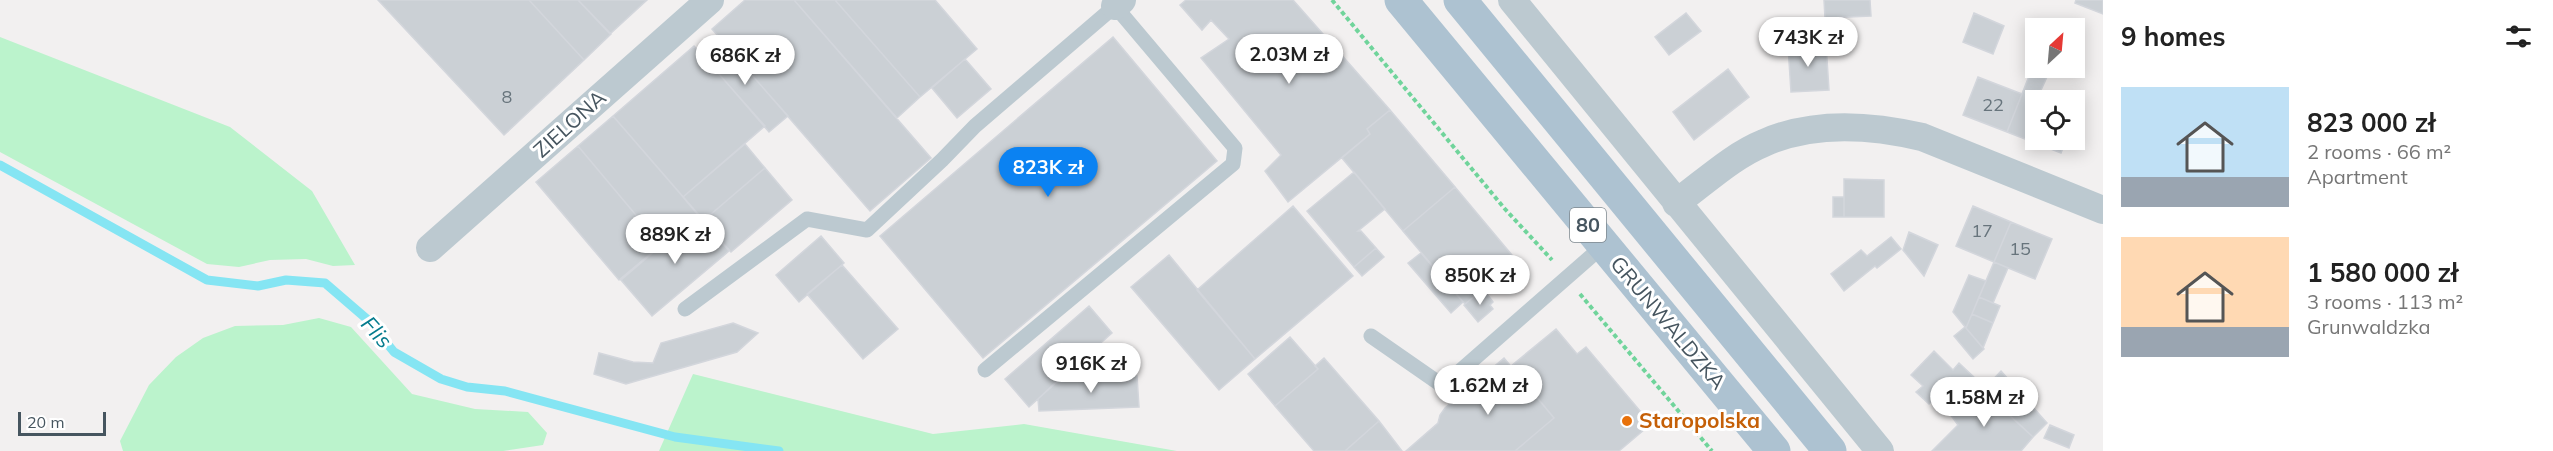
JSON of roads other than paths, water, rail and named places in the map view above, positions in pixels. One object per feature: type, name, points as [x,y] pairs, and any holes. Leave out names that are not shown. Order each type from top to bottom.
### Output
[{"type":"main road","name":"GRUNWALDZKA","points":[[1401,0],[1774,451]]},
{"type":"main road","name":"GRUNWALDZKA","points":[[1460,0],[1830,451]]},
{"type":"street","name":"ZIELONA","points":[[430,248],[710,0]]},
{"type":"street","points":[[1512,0],[1880,451]]},
{"type":"street","points":[[1676,203],[1762,143],[1787,134],[1838,127],[1892,130],[1922,137],[2103,210]]},
{"type":"lane","points":[[685,309],[807,219],[867,230],[975,126],[1119,3],[1235,148],[1233,164],[986,370]]},
{"type":"lane","points":[[1371,336],[1443,386],[1604,245]]},
{"type":"waterway","name":"Flis","points":[[0,165],[207,280],[258,286],[286,280],[325,283],[368,320],[394,352],[441,379],[467,387],[505,391],[675,437],[779,451]]},
{"type":"place","name":"Staropolska","points":[[1627,421]]}]
